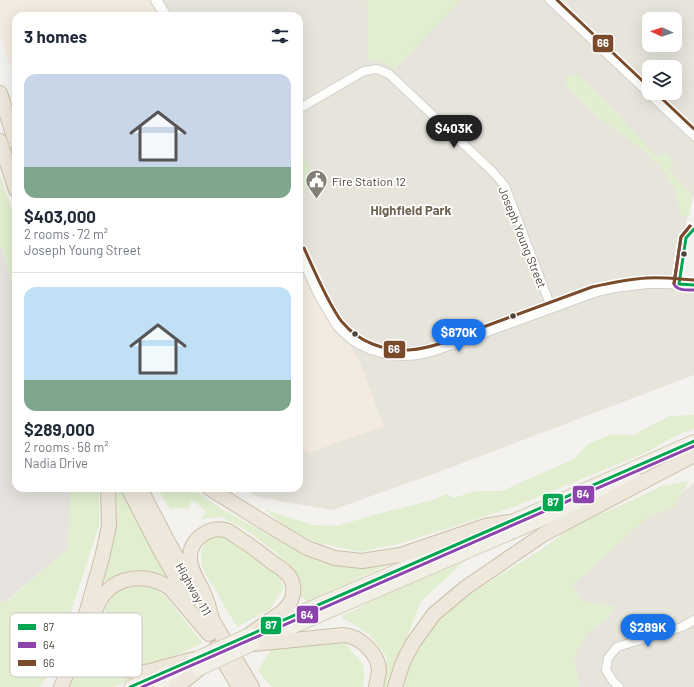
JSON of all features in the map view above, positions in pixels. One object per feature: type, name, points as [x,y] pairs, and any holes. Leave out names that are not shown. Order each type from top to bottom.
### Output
[{"type":"highway","points":[[0,93],[12,130]]},
{"type":"highway","points":[[0,141],[12,178]]},
{"type":"highway","points":[[395,687],[403,662],[413,643],[434,614],[465,588],[544,534],[694,454]]},
{"type":"highway","points":[[86,613],[102,558],[109,526],[108,492]]},
{"type":"highway","name":"Highway 111","points":[[130,492],[160,550],[239,687]]},
{"type":"highway","name":"Highway 111","points":[[142,492],[167,540],[252,687]]},
{"type":"highway","points":[[215,492],[307,548],[335,558],[362,561],[400,555],[485,526],[509,522]]},
{"type":"highway","points":[[212,619],[205,596],[192,568],[190,557],[195,542],[204,534],[213,530],[225,530],[259,552],[285,572],[293,585],[291,600],[286,609],[252,639]]},
{"type":"highway","points":[[94,613],[99,601],[105,593],[119,582],[136,577],[150,578],[163,583],[170,588],[208,634]]},
{"type":"highway","points":[[252,639],[344,635],[351,637],[367,646],[372,652],[378,664],[379,672],[376,687]]},
{"type":"highway","points":[[220,654],[232,687]]},
{"type":"highway","points":[[142,672],[196,665]]},
{"type":"highway","points":[[176,687],[196,665]]},
{"type":"highway","points":[[240,667],[257,687]]},
{"type":"highway","points":[[61,687],[65,677]]},
{"type":"main road","points":[[130,687],[196,665],[509,522],[694,441]]},
{"type":"main road","points":[[252,639],[694,454]]},
{"type":"main road","points":[[160,687],[196,665]]},
{"type":"street","points":[[156,0],[164,12]]},
{"type":"street","points":[[550,0],[694,136]]},
{"type":"street","name":"Joseph Young Street","points":[[303,106],[364,71],[381,70],[389,74],[482,162],[505,186],[551,307]]},
{"type":"street","points":[[303,259],[319,294],[338,326],[360,344],[383,353],[407,355],[425,352],[467,339],[594,292],[615,287],[647,283],[694,285]]},
{"type":"street","points":[[618,687],[612,681],[606,670],[608,658],[617,647],[682,627],[694,620]]},
{"type":"shaded area","points":[[0,0],[156,0],[164,12],[12,12],[12,70],[0,35]]},
{"type":"shaded area","points":[[156,0],[694,0],[694,194],[669,286],[694,288],[694,375],[436,473],[332,510],[257,497],[249,492],[303,492],[303,449],[309,453],[328,308],[303,255],[303,12],[164,12]]},
{"type":"shaded area","points":[[0,243],[12,281],[12,492],[70,492],[70,500],[68,548],[4,603],[0,601]]},
{"type":"shaded area","points":[[303,255],[328,308],[359,360],[384,426],[309,453],[303,449]]},
{"type":"shaded area","points":[[694,482],[694,687],[579,687],[574,657],[587,633],[607,618],[616,607],[581,601],[572,585],[648,517],[674,507],[682,493]]},
{"type":"green space","points":[[364,0],[460,0],[394,70],[382,62],[368,60],[368,2]]},
{"type":"green space","points":[[578,75],[657,157],[667,153],[674,164],[669,170],[691,192],[690,215],[681,216],[675,189],[666,175],[648,153],[599,118],[567,87],[565,77]]},
{"type":"green space","points":[[303,154],[317,180],[303,189]]},
{"type":"green space","points":[[0,175],[12,210],[12,281],[0,243]]},
{"type":"green space","points":[[694,415],[694,429],[675,436],[645,453],[511,508],[405,542],[361,552],[315,542],[286,528],[264,509],[313,525],[337,526],[373,515],[433,500],[446,494],[453,498],[476,491],[502,491],[574,459],[588,444],[612,434],[633,435],[670,416]]},
{"type":"green space","points":[[689,481],[674,507],[648,517],[572,585],[581,601],[616,607],[607,618],[587,633],[574,657],[579,687],[404,687],[417,647],[433,625],[456,603],[542,549],[578,523],[613,509],[662,486]]},
{"type":"green space","points":[[70,492],[99,492],[99,526],[71,613],[10,613],[10,677],[47,677],[40,687],[0,687],[0,601],[5,603],[68,548]]},
{"type":"green space","points":[[116,492],[122,492],[169,577],[134,572],[102,582],[117,518]]},
{"type":"green space","points":[[159,492],[198,492],[220,508],[291,547],[392,563],[307,602],[303,598],[299,597],[299,579],[278,554],[244,529],[221,517],[201,519],[206,511],[192,500],[188,508],[170,509]]},
{"type":"green space","points":[[223,536],[236,540],[279,576],[284,588],[270,609],[237,627],[202,568],[201,551],[207,539]]},
{"type":"green space","points":[[465,561],[421,601],[388,687],[383,687],[387,657],[369,634],[341,617],[389,592]]},
{"type":"green space","points":[[132,586],[149,586],[164,595],[203,643],[163,661],[142,665],[142,613],[104,613],[106,604],[117,592]]},
{"type":"green space","points":[[334,641],[340,644],[345,643],[362,663],[364,668],[363,687],[273,687],[258,670],[274,645]]},
{"type":"green space","points":[[68,677],[128,677],[132,679],[113,687],[64,687]]},
{"type":"transit line","name":"66","points":[[557,0],[642,80]]},
{"type":"transit line","name":"66","points":[[663,100],[694,129]]},
{"type":"transit line","name":"64","points":[[690,226],[681,237],[674,284],[680,289],[694,290]]},
{"type":"transit line","name":"66","points":[[674,283],[681,237],[690,226]]},
{"type":"transit line","name":"87","points":[[694,229],[686,238],[679,284],[694,285]]},
{"type":"transit line","name":"66","points":[[304,248],[325,293],[338,316],[349,330],[372,344],[399,350],[418,349],[438,344],[592,287],[626,280],[647,278],[694,280]]},
{"type":"transit line","name":"87","points":[[130,687],[694,441]]},
{"type":"transit line","name":"64","points":[[142,687],[694,446]]},
{"type":"place","name":"Fire Station 12","points":[[316,200]]},
{"type":"district","name":"Highfield Park","points":[[411,210]]}]
